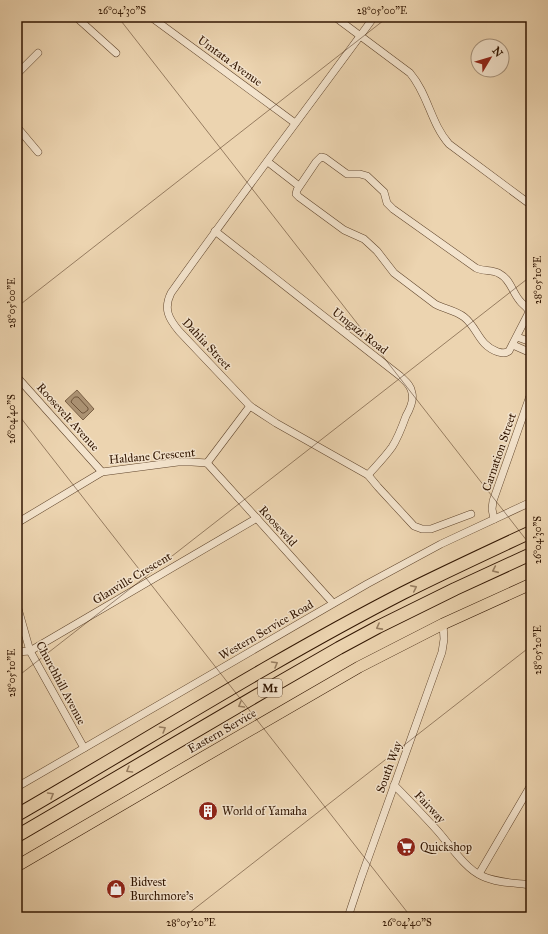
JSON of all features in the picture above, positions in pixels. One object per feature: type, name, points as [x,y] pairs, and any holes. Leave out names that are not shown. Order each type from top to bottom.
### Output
[{"type":"highway","name":"M1","points":[[17,815],[316,640],[403,593],[531,532]]},
{"type":"highway","name":"M1","points":[[17,836],[291,675],[448,592],[531,554]]},
{"type":"main road","name":"Eastern Service","points":[[17,866],[359,667],[443,624],[531,584]]},
{"type":"street","points":[[76,17],[116,53]]},
{"type":"street","name":"Umtata Avenue","points":[[151,17],[295,124]]},
{"type":"street","points":[[335,17],[412,74],[443,136],[449,144],[531,205]]},
{"type":"street","name":"Dahlia Street","points":[[374,17],[170,293],[166,305],[167,312],[170,319],[179,331],[250,406],[276,423],[368,475],[414,526],[422,529],[431,529],[471,514]]},
{"type":"street","points":[[525,17],[531,21]]},
{"type":"street","points":[[17,74],[38,53]]},
{"type":"street","points":[[17,127],[38,152]]},
{"type":"street","points":[[321,157],[324,158],[348,174],[358,173],[367,176],[384,192],[387,203],[393,209],[476,268],[491,270],[501,274],[508,281],[519,300],[528,311],[517,337],[509,352],[503,353],[496,351],[486,345],[470,323],[462,316],[443,308],[432,301],[394,273],[377,251],[364,239],[344,230],[301,199],[296,194],[296,191],[318,159],[321,157]]},
{"type":"street","points":[[268,162],[299,186]]},
{"type":"street","name":"Umgazi Road","points":[[215,231],[408,383],[413,394],[402,428],[388,452],[368,475]]},
{"type":"street","points":[[517,337],[531,342]]},
{"type":"street","points":[[513,345],[531,353]]},
{"type":"street","name":"Roosevelt Avenue","points":[[17,377],[102,472]]},
{"type":"street","name":"Carnation Street","points":[[494,519],[492,505],[531,394]]},
{"type":"street","points":[[208,463],[250,406]]},
{"type":"street","name":"Haldane Crescent","points":[[17,523],[102,472],[178,462],[208,463]]},
{"type":"street","name":"Rooseveld","points":[[208,463],[333,603]]},
{"type":"street","name":"Western Service Road","points":[[17,787],[367,584],[441,544],[531,502]]},
{"type":"street","name":"Glanville Crescent","points":[[30,652],[257,518]]},
{"type":"street","name":"Churchhill Avenue","points":[[17,605],[30,652],[84,748]]},
{"type":"street","name":"South Way","points":[[348,917],[442,652],[444,640],[443,624]]},
{"type":"street","points":[[17,652],[30,652]]},
{"type":"street","name":"Fairway","points":[[394,785],[470,868],[488,878],[531,885]]},
{"type":"street","points":[[479,874],[531,786]]},
{"type":"water","points":[[77,390],[94,409],[83,420],[65,401]]},
{"type":"place","name":"World of Yamaha","points":[[208,811]]},
{"type":"place","name":"Quickshop","points":[[406,847]]},
{"type":"place","name":"Bidvest Burchmore's","points":[[116,889]]}]
